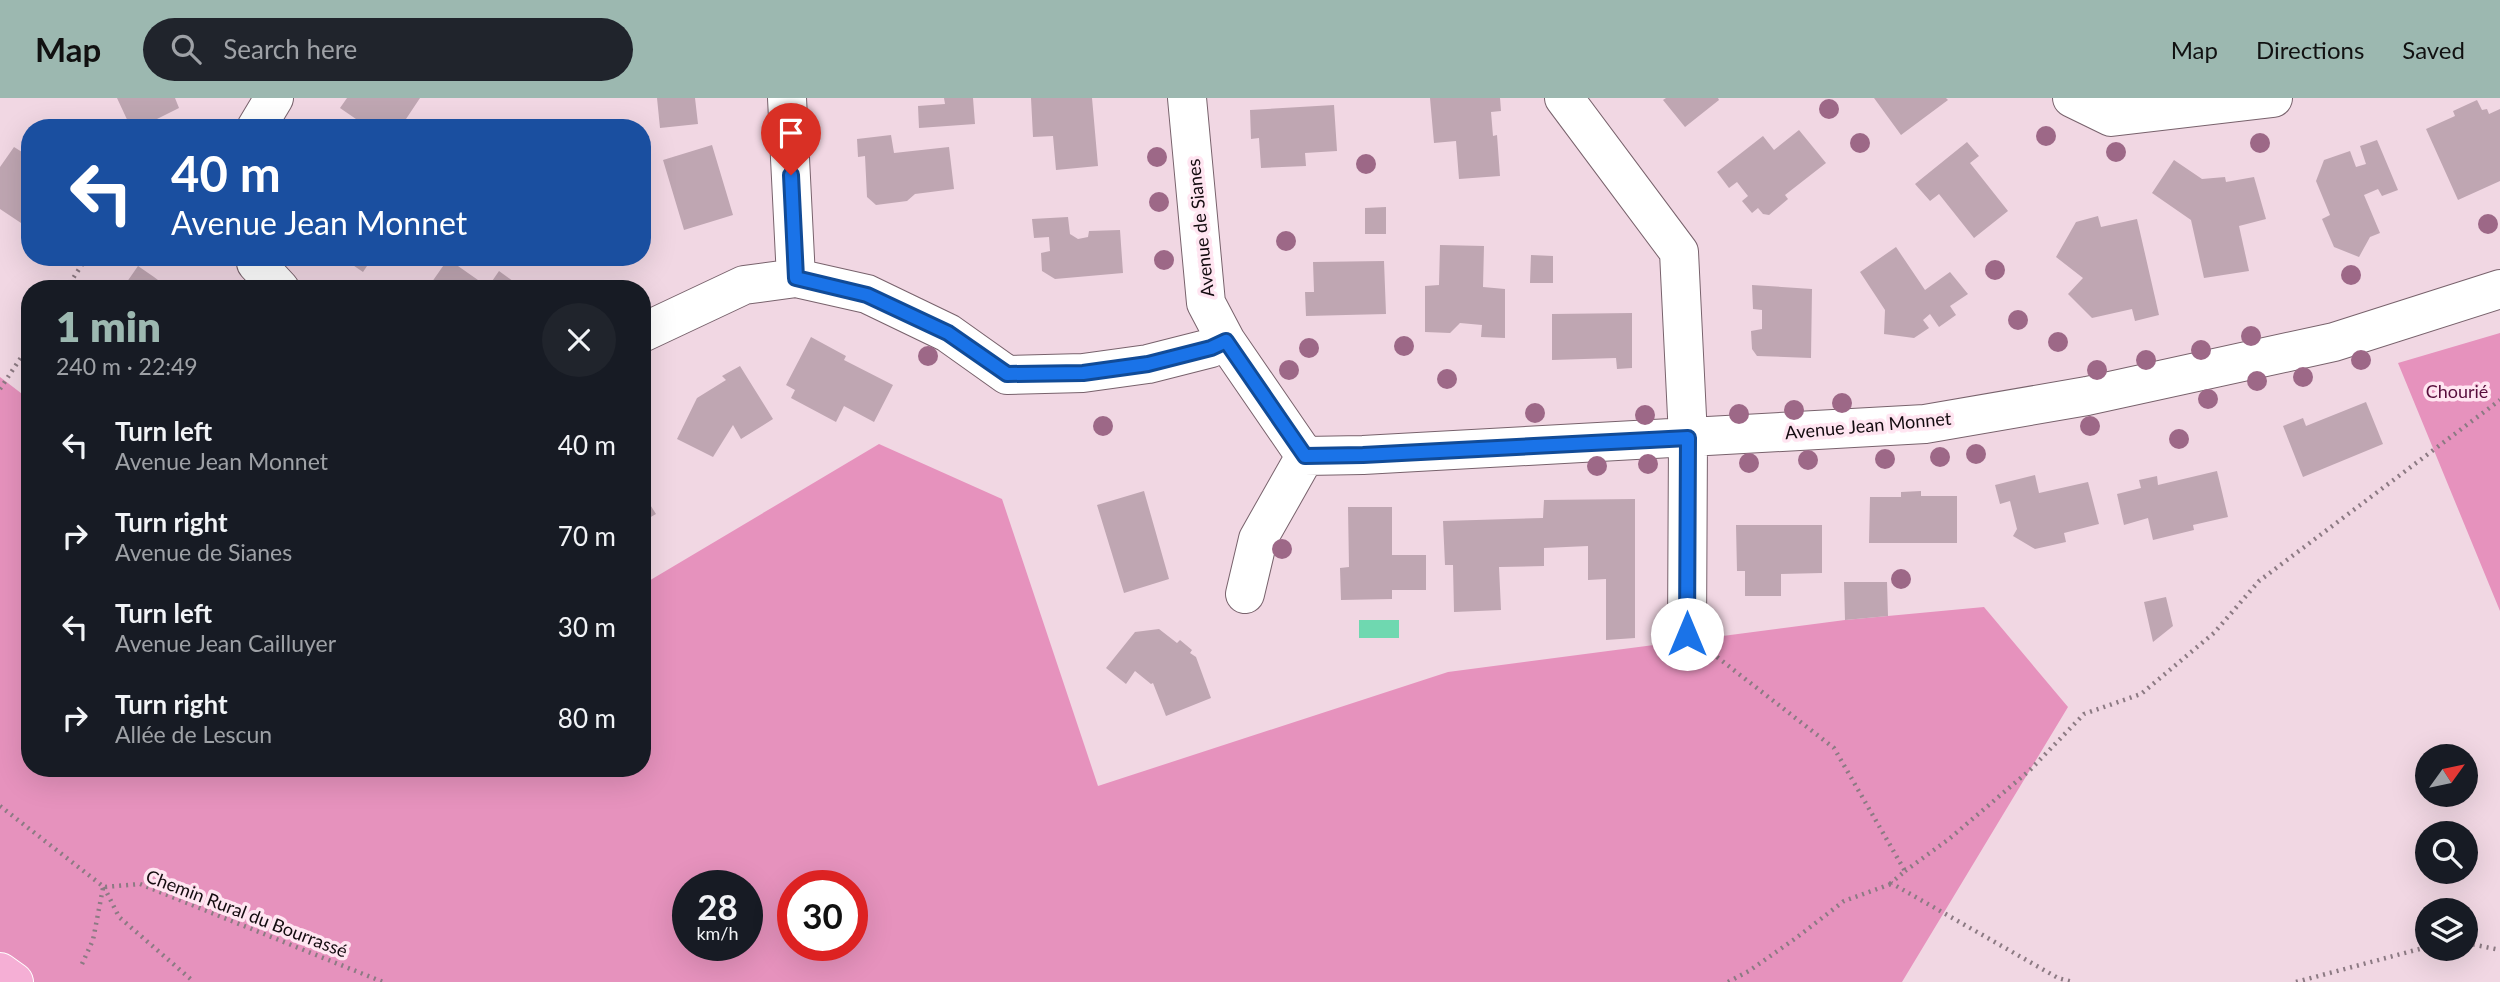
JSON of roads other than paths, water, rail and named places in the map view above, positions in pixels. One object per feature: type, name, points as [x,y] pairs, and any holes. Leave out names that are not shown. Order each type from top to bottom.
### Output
[{"type":"main road","points":[[0,972],[14,982]]},
{"type":"street","points":[[261,119],[274,98]]},
{"type":"street","points":[[787,98],[796,278]]},
{"type":"street","name":"Avenue de Sianes","points":[[1187,98],[1206,303],[1226,341],[1305,456]]},
{"type":"street","points":[[1564,98],[1679,252],[1688,438],[1687,634]]},
{"type":"street","points":[[2072,98],[2110,117],[2273,98]]},
{"type":"street","points":[[259,266],[272,280]]},
{"type":"street","points":[[651,329],[744,285],[796,278],[867,295],[948,333],[1007,374],[1083,373],[1148,364],[1211,348],[1226,341]]},
{"type":"street","name":"Avenue Jean Monnet","points":[[1305,456],[1925,424],[2087,397],[2334,342],[2500,289]]},
{"type":"street","points":[[1245,594],[1258,539],[1305,456]]},
{"type":"park label","name":"Chourié","points":[[2457,391]]}]
